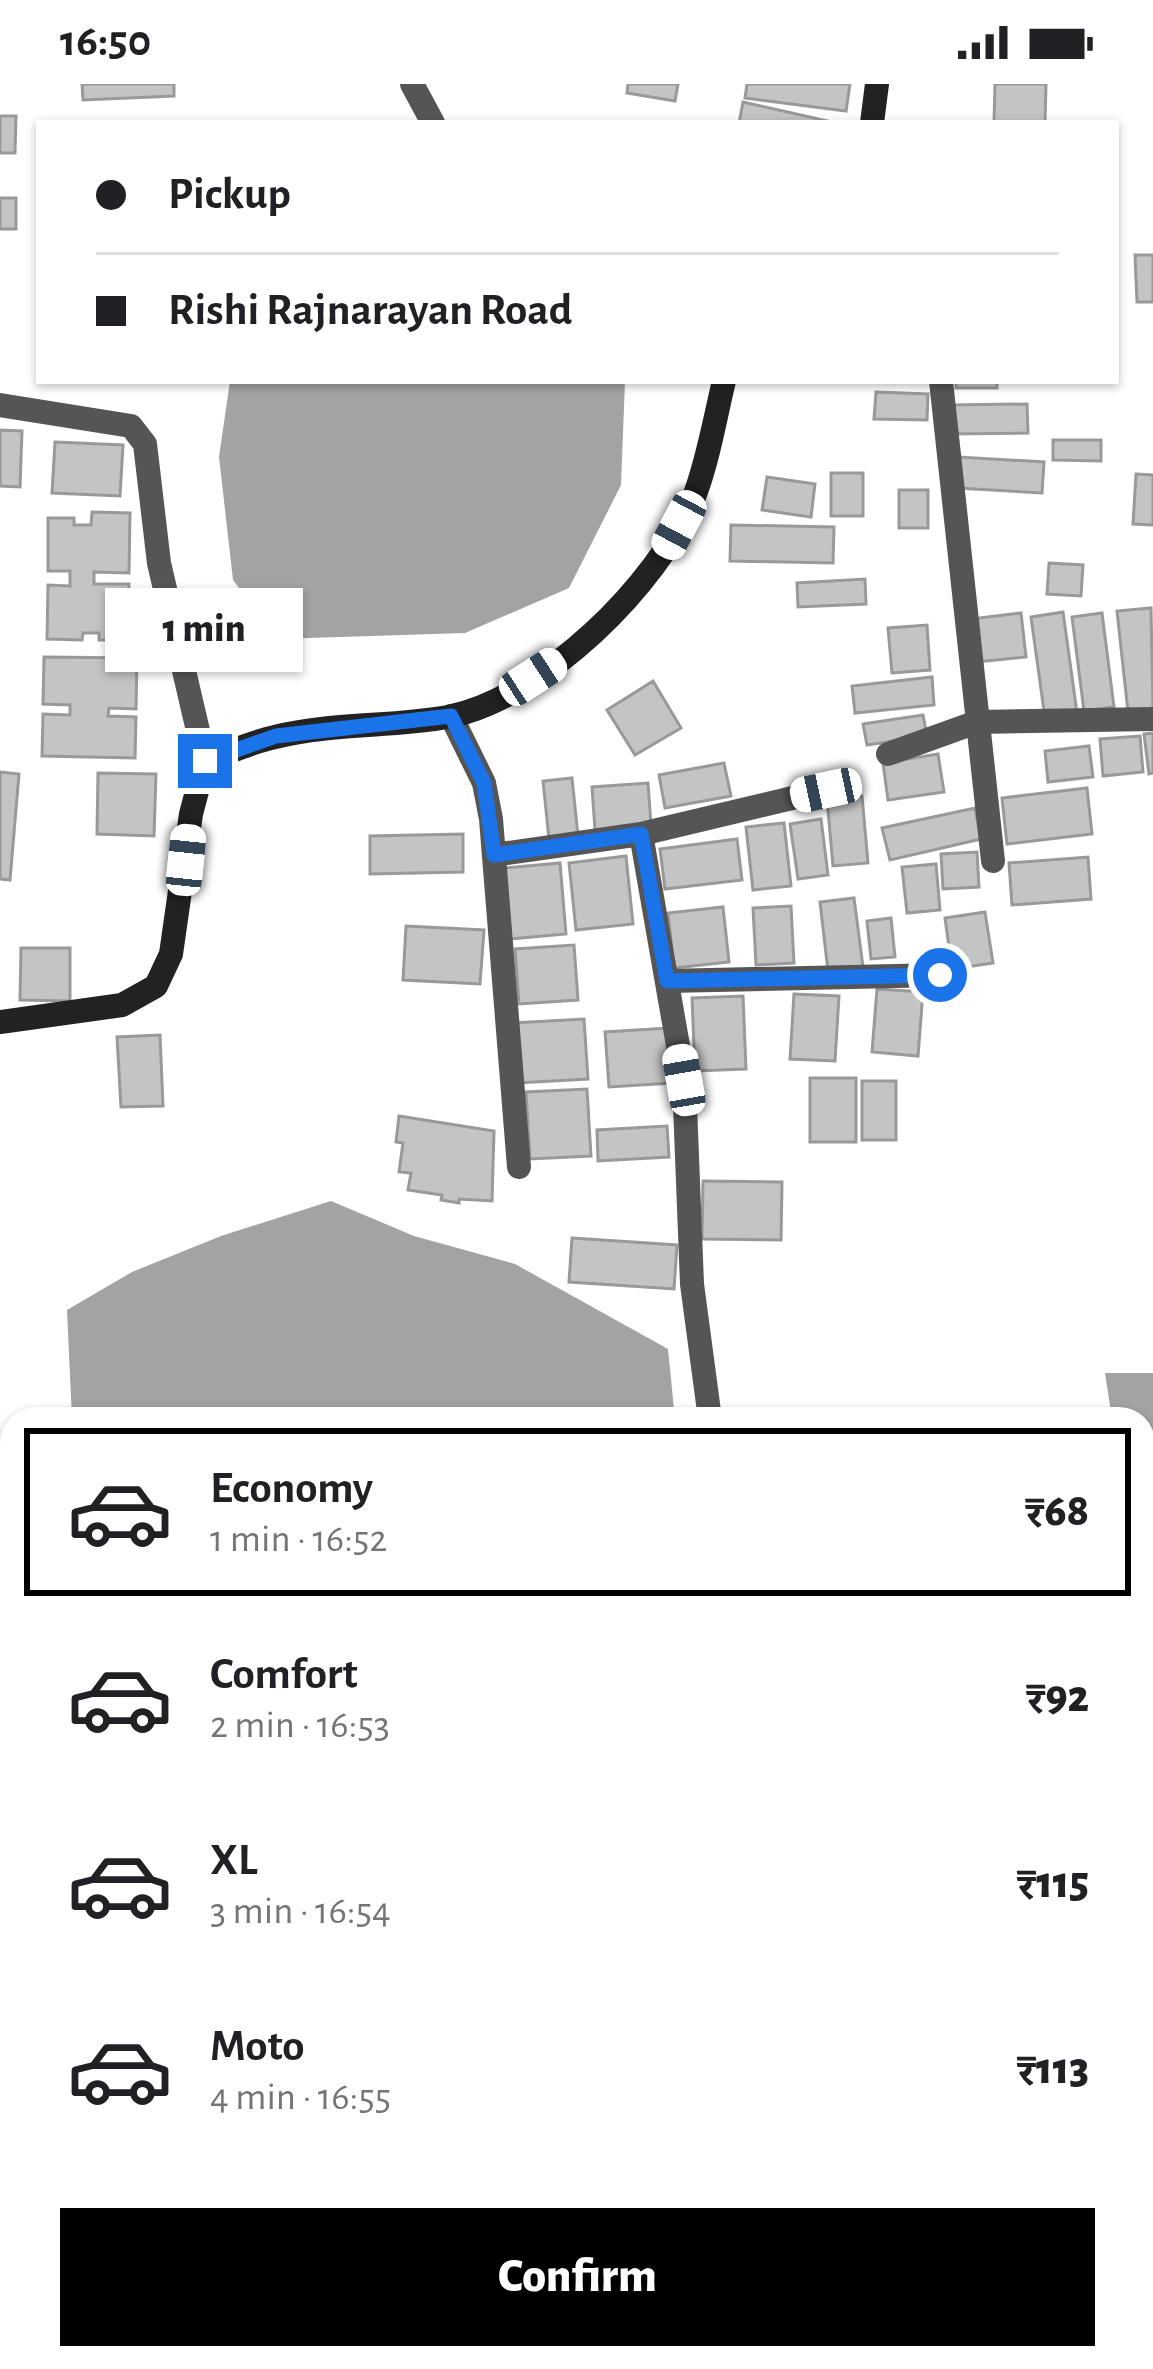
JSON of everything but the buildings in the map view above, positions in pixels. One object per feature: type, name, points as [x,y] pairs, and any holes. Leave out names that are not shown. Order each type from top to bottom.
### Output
[{"type":"main road","points":[[872,120],[877,84]]},
{"type":"main road","points":[[0,1022],[122,1005],[156,986],[171,954],[191,814],[205,761],[276,736],[451,716],[500,699],[566,656],[623,605],[663,554],[694,496],[723,384]]},
{"type":"street","points":[[412,84],[431,120]]},
{"type":"street","points":[[941,384],[993,861]]},
{"type":"street","points":[[0,405],[131,427],[145,444],[159,562],[205,761]]},
{"type":"street","points":[[451,716],[484,783],[519,1167]]},
{"type":"street","points":[[888,754],[977,722],[1153,719]]},
{"type":"street","points":[[494,855],[641,834],[826,790]]},
{"type":"street","points":[[641,834],[684,1080],[692,1284],[708,1407]]},
{"type":"street","points":[[667,981],[940,975]]},
{"type":"shaded area","points":[[230,384],[625,384],[621,485],[569,588],[465,633],[277,639],[233,580],[219,457]]},
{"type":"shaded area","points":[[331,1201],[414,1236],[515,1264],[668,1349],[674,1407],[71,1407],[67,1310],[132,1272],[221,1236]]},
{"type":"shaded area","points":[[1105,1373],[1153,1373],[1153,1407],[1110,1407]]},
{"type":"route","points":[[205,761],[276,736],[451,716],[484,783],[494,855],[641,834],[667,981],[940,975]]}]
